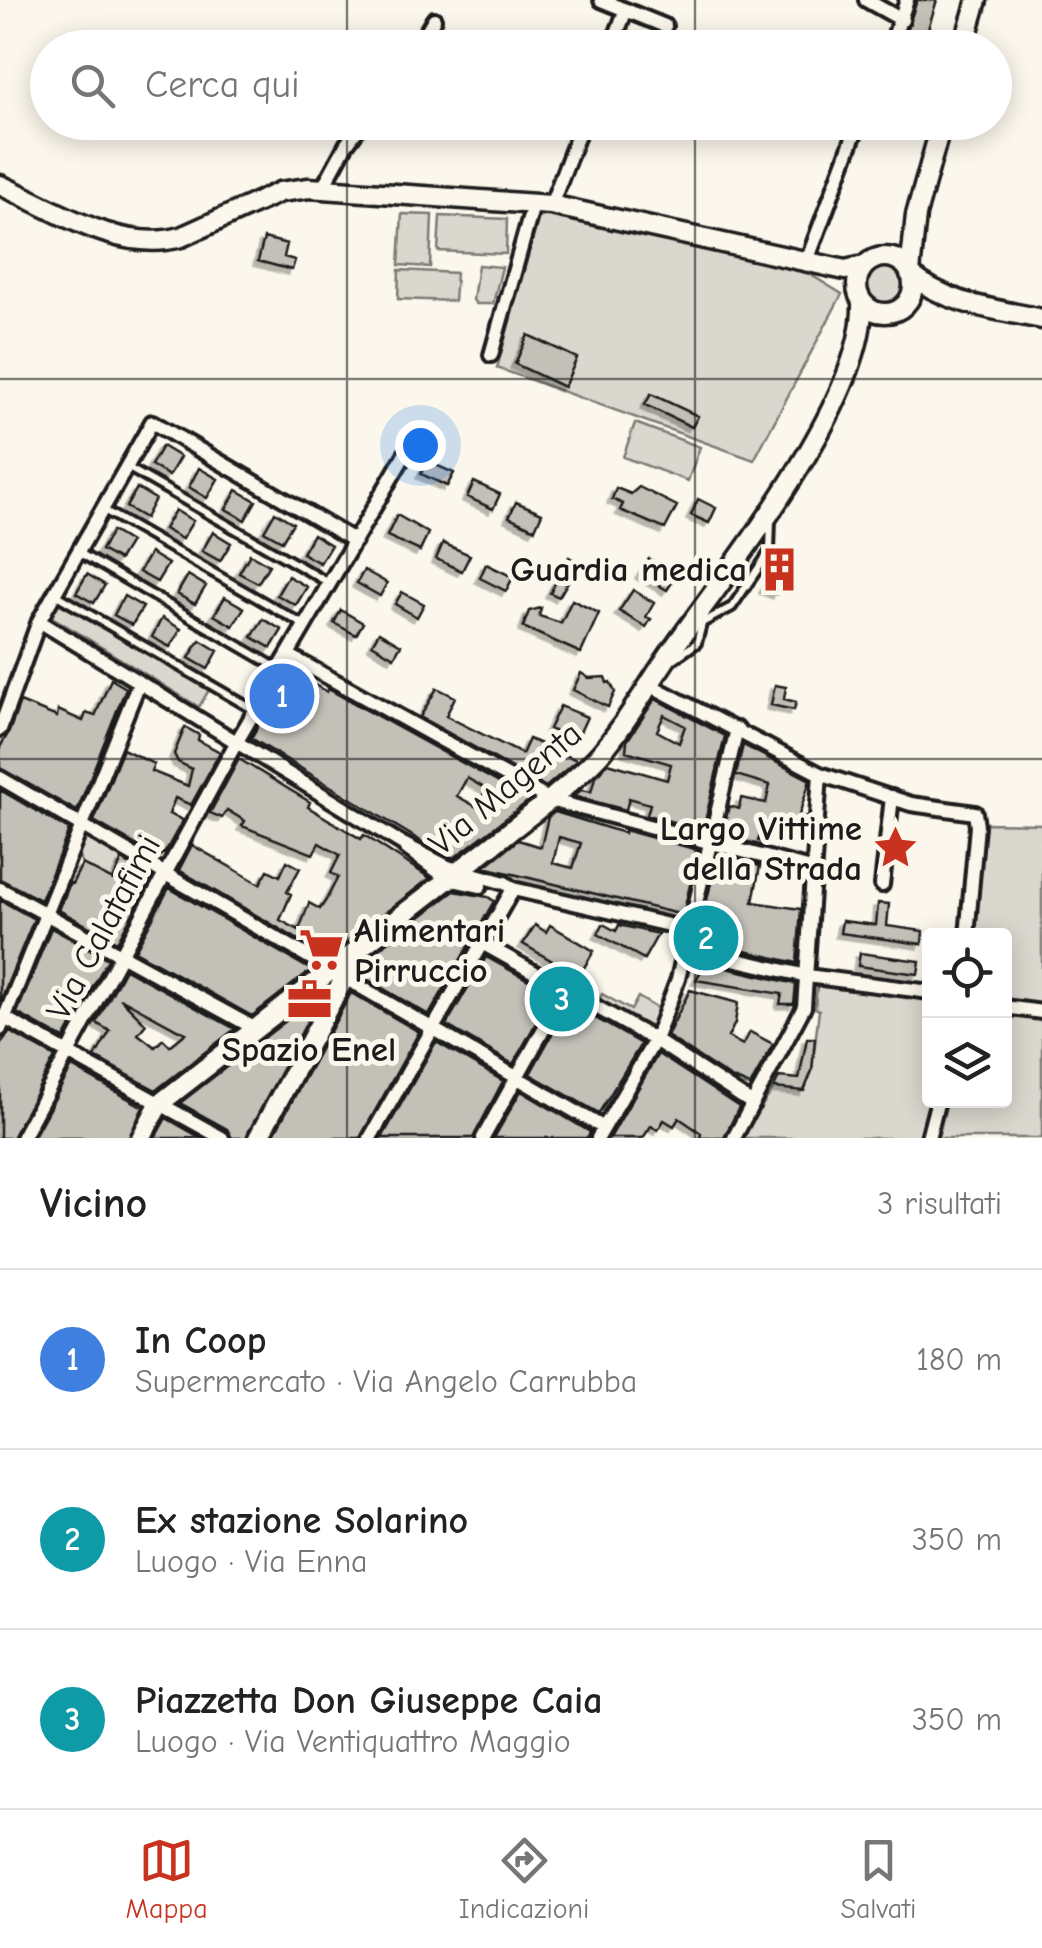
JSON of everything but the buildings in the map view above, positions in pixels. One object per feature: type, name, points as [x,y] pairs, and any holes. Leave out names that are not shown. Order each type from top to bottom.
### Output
[{"type":"street","points":[[601,0],[665,26]]},
{"type":"street","points":[[866,0],[902,20]]},
{"type":"street","points":[[898,30],[908,0]]},
{"type":"street","points":[[969,30],[977,0]]},
{"type":"street","points":[[618,30],[626,10]]},
{"type":"street","points":[[427,30],[434,18]]},
{"type":"street","points":[[322,189],[350,140]]},
{"type":"street","points":[[491,354],[542,205],[574,140]]},
{"type":"street","points":[[808,261],[852,140]]},
{"type":"street","points":[[854,357],[871,330],[898,309],[913,288],[910,273],[916,216],[937,140]]},
{"type":"street","points":[[0,185],[107,233],[165,242],[280,192],[322,189],[542,205],[845,270],[889,258],[901,262],[934,292],[956,301],[1042,319]]},
{"type":"street","points":[[889,258],[902,246],[916,216]]},
{"type":"street","points":[[808,261],[876,312],[956,301]]},
{"type":"street","points":[[854,357],[862,331],[857,282],[864,266]]},
{"type":"street","name":"Via Magenta","points":[[338,974],[362,946],[550,800],[614,737],[771,510],[820,430],[854,357]]},
{"type":"street","points":[[0,729],[39,622],[152,422],[355,540]]},
{"type":"street","name":"Via Calatafimi","points":[[22,1138],[236,743],[412,444]]},
{"type":"street","points":[[39,622],[453,875],[505,883],[513,889],[690,930]]},
{"type":"street","points":[[288,656],[550,800],[814,870]]},
{"type":"street","points":[[138,683],[1,1021],[222,1138]]},
{"type":"street","points":[[648,684],[820,774],[911,804],[974,812],[977,826],[968,928]]},
{"type":"street","points":[[0,778],[517,1078],[601,1133],[654,1040],[678,979],[737,730]]},
{"type":"street","points":[[734,1138],[804,1007],[820,774]]},
{"type":"street","points":[[882,885],[892,797]]},
{"type":"street","points":[[0,889],[256,1029]]},
{"type":"street","points":[[370,1138],[513,889]]},
{"type":"street","points":[[482,943],[654,1040],[754,1104]]},
{"type":"street","points":[[686,948],[807,976],[922,991]]},
{"type":"street","points":[[141,1138],[159,1104],[256,1029],[338,974]]},
{"type":"street","points":[[258,1138],[338,974]]},
{"type":"street","points":[[483,1138],[566,990]]},
{"type":"street","points":[[1012,1007],[1042,1012]]},
{"type":"street","points":[[928,1138],[936,1108]]},
{"type":"lane","points":[[126,466],[330,583]]},
{"type":"lane","points":[[102,509],[305,626]]},
{"type":"lane","points":[[684,634],[732,607],[770,550],[771,510]]},
{"type":"lane","points":[[77,552],[280,670]]},
{"type":"lane","points":[[54,593],[256,710]]},
{"type":"lane","points":[[660,667],[697,643],[709,598]]},
{"type":"shaded area","points":[[540,212],[788,261],[842,294],[754,460],[497,368]]},
{"type":"shaded area","points":[[402,214],[432,215],[430,267],[399,265]]},
{"type":"shaded area","points":[[440,216],[507,219],[506,254],[438,251]]},
{"type":"shaded area","points":[[478,265],[502,267],[493,304],[476,304],[473,300]]},
{"type":"shaded area","points":[[884,265],[898,271],[904,285],[898,299],[884,305],[870,299],[864,285],[870,271]]},
{"type":"shaded area","points":[[399,270],[456,273],[454,301],[398,299]]},
{"type":"shaded area","points":[[635,423],[700,447],[688,481],[623,457]]},
{"type":"shaded area","points":[[57,602],[209,690],[199,707],[49,615]]},
{"type":"shaded area","points":[[984,823],[1042,824],[1042,1007],[1012,1002],[1012,928],[976,928]]},
{"type":"shaded area","points":[[84,834],[123,857],[113,880],[82,864],[77,849]]},
{"type":"shaded area","points":[[817,986],[922,999],[922,1108],[927,1108],[920,1138],[740,1138],[774,1088],[804,1090],[812,1070],[819,1010],[815,1008]]},
{"type":"shaded area","points":[[602,994],[631,1010],[638,997],[658,1009],[653,1028],[599,1000]]},
{"type":"shaded area","points":[[1012,1012],[1042,1016],[1042,1138],[938,1138],[945,1108],[1012,1108]]},
{"type":"place","name":"Guardia medica","points":[[780,569]]},
{"type":"place","name":"In Coop","points":[[282,696]]},
{"type":"place","name":"Largo Vittime della Strada","points":[[895,848]]},
{"type":"place","name":"Ex stazione Solarino","points":[[706,938]]},
{"type":"place","name":"Alimentari Pirruccio","points":[[321,950]]},
{"type":"place","name":"Spazio Enel","points":[[309,999]]},
{"type":"place","name":"Piazzetta Don Giuseppe Caia","points":[[562,999]]}]
